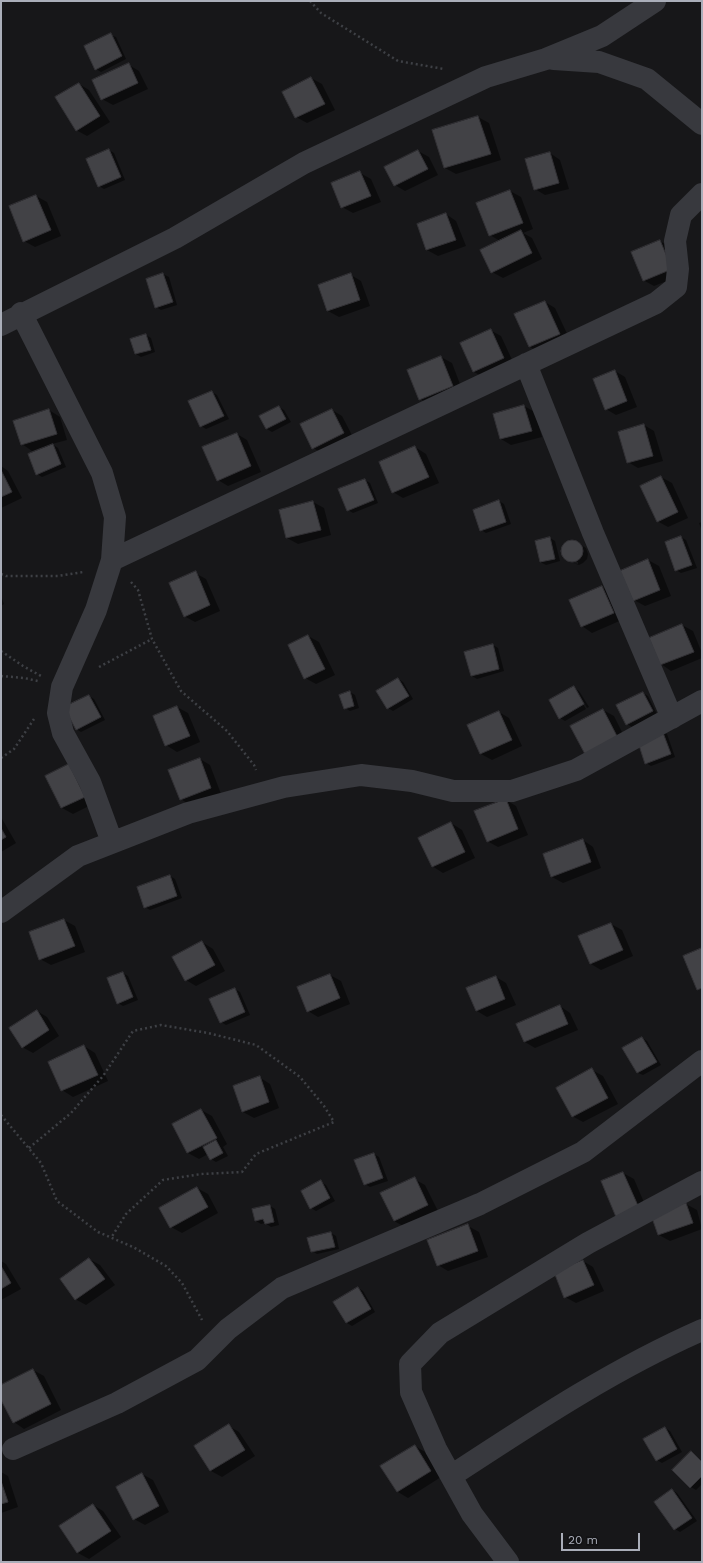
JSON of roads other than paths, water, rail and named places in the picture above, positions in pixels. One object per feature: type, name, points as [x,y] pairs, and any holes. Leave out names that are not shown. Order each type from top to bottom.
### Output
[{"type":"street","points":[[1,325],[175,238],[311,159],[486,76],[546,59],[602,36],[655,1]]},
{"type":"street","points":[[546,59],[599,62],[647,79],[702,124]]},
{"type":"street","points":[[112,560],[656,303],[676,287],[678,269],[675,241],[680,215],[702,194]]},
{"type":"street","points":[[21,314],[102,473],[115,517],[112,560],[96,610],[62,687],[58,713],[63,733],[90,782],[112,842]]},
{"type":"street","points":[[526,364],[593,533],[672,718]]},
{"type":"street","points":[[1,912],[78,856],[188,813],[284,788],[361,775],[412,780],[452,791],[512,791],[576,770],[702,701]]},
{"type":"street","points":[[13,1449],[116,1403],[197,1360],[228,1329],[282,1288],[480,1204],[583,1152],[702,1062]]},
{"type":"street","points":[[508,1562],[472,1514],[436,1449],[411,1392],[410,1364],[440,1333],[588,1243],[702,1182]]},
{"type":"street","points":[[451,1476],[564,1403],[677,1341],[702,1330]]}]
